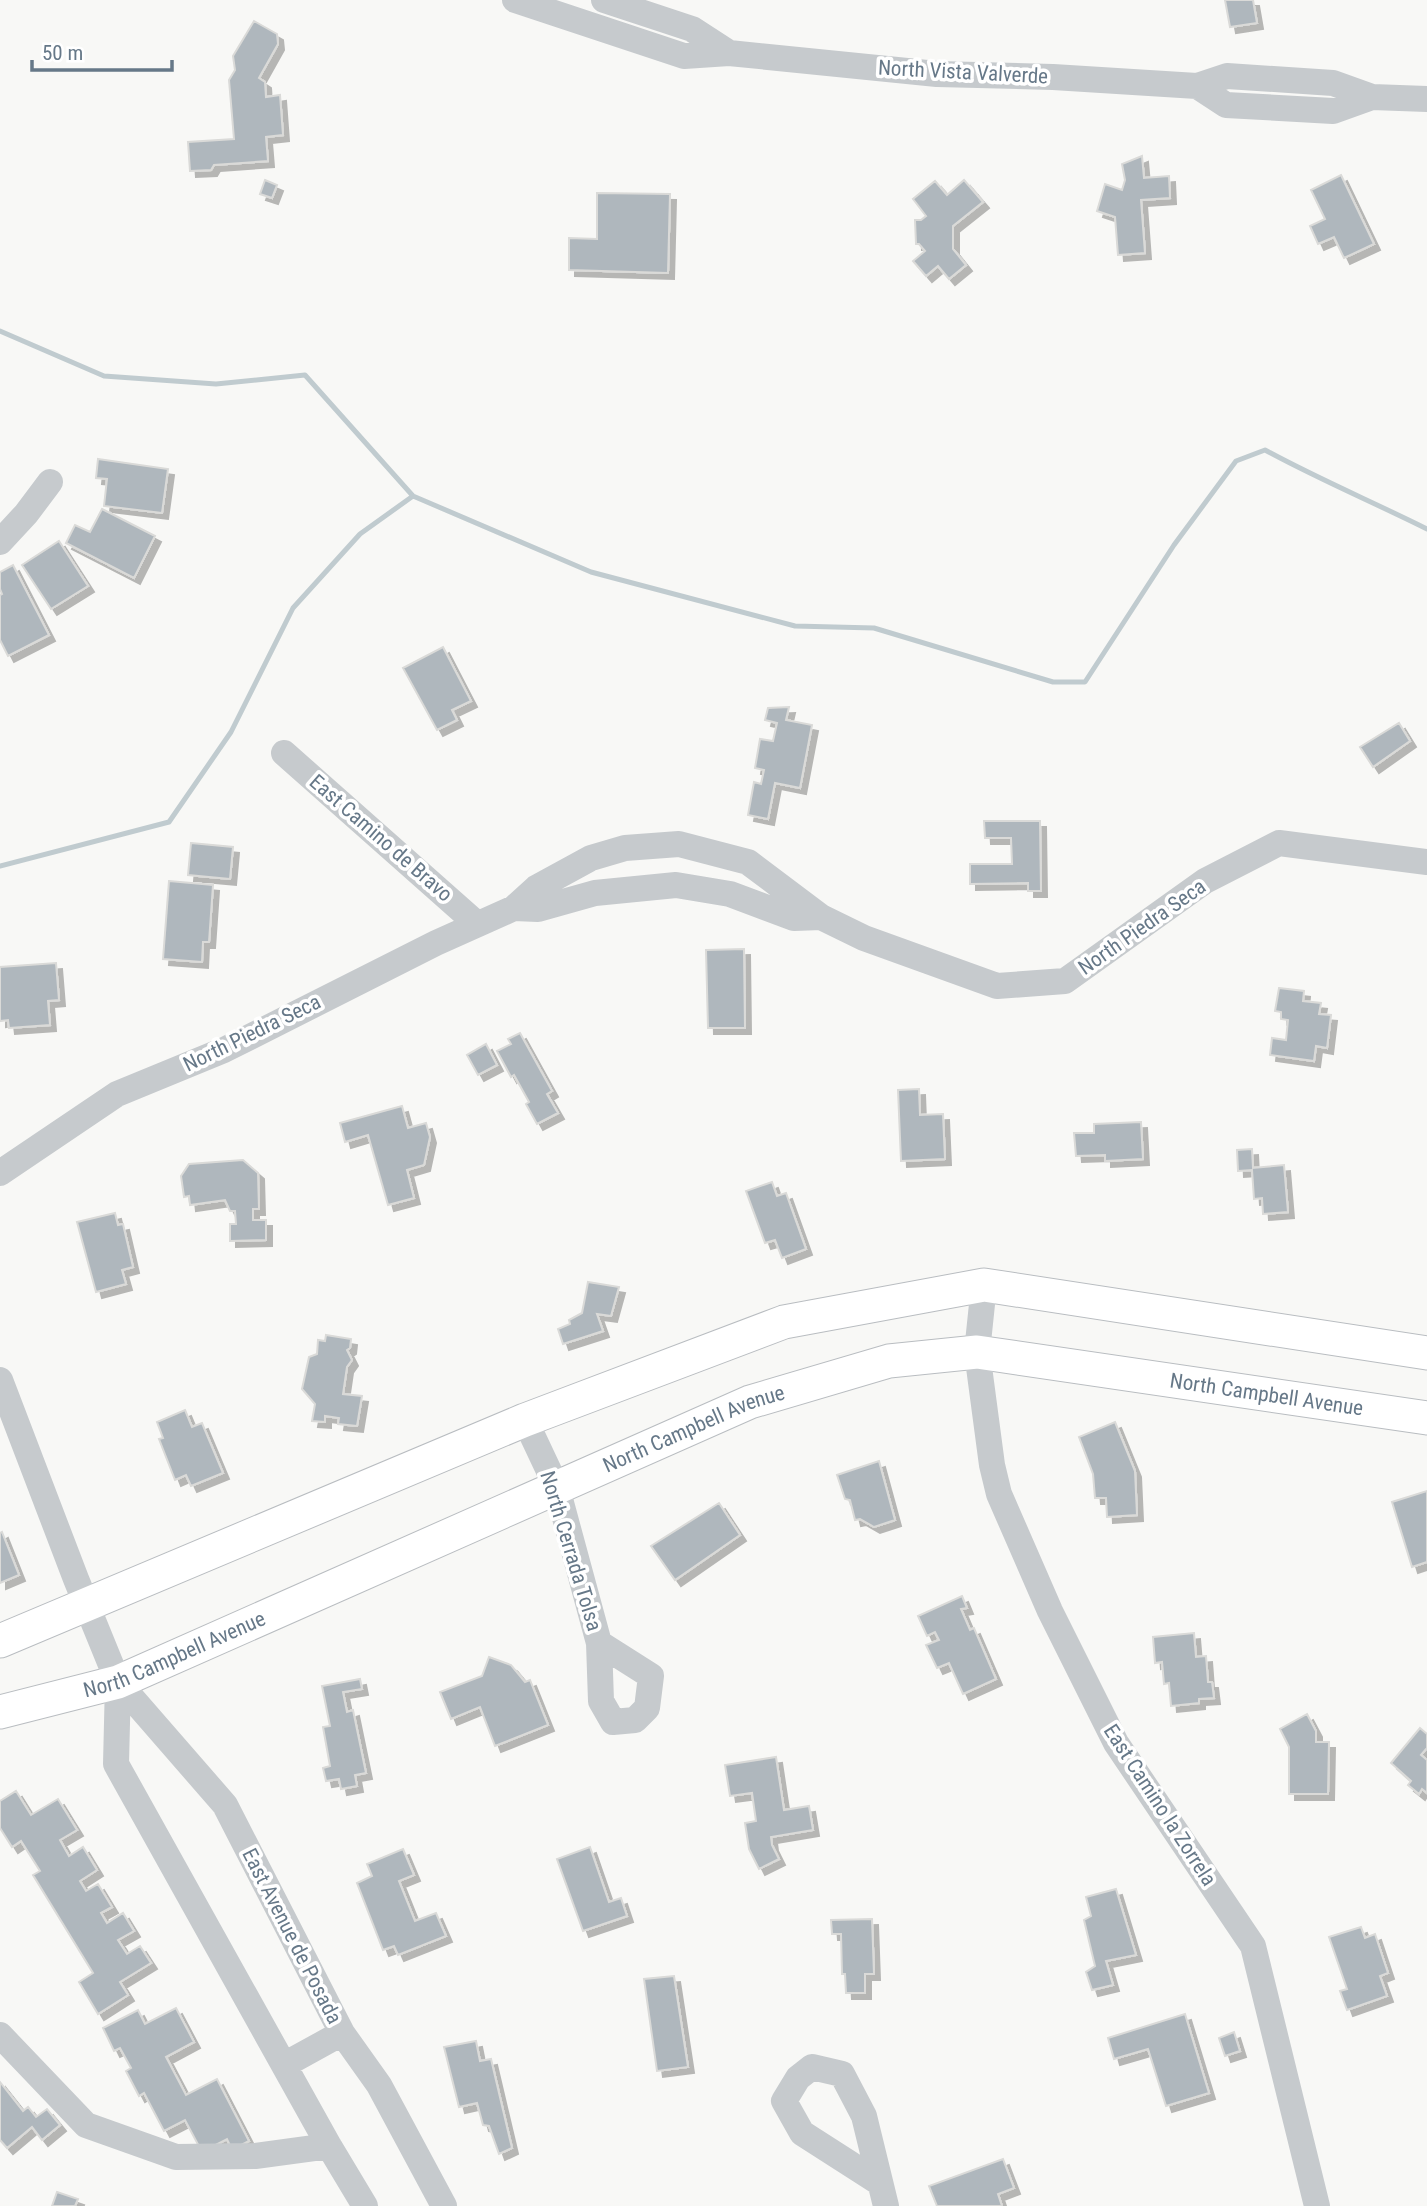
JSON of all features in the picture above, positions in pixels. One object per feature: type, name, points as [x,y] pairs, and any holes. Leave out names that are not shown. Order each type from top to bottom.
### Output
[{"type":"main road","points":[[0,1641],[525,1420],[784,1322],[984,1284],[1427,1353]]},
{"type":"main road","name":"North Campbell Avenue","points":[[0,1712],[118,1682],[750,1402],[889,1361],[977,1352],[1427,1418]]},
{"type":"street","name":"North Vista Valverde","points":[[515,0],[684,56],[729,53],[937,74],[1053,77],[1197,86],[1227,76],[1333,83],[1372,97],[1427,99]]},
{"type":"street","name":"North Vista Valverde","points":[[604,0],[692,29],[729,53]]},
{"type":"street","points":[[0,542],[50,482]]},
{"type":"street","name":"East Camino de Bravo","points":[[284,753],[477,924]]},
{"type":"street","name":"North Piedra Seca","points":[[0,1173],[117,1094],[224,1050],[514,908],[536,888],[591,858],[625,848],[679,844],[748,862],[821,917],[864,938],[997,986],[1065,981],[1205,881],[1279,843],[1427,862]]},
{"type":"street","name":"North Piedra Seca","points":[[514,908],[538,909],[594,893],[676,885],[730,894],[794,918],[821,917]]},
{"type":"street","name":"East Camino la Zorrela","points":[[984,1284],[977,1352],[992,1465],[999,1494],[1051,1611],[1116,1743],[1253,1946],[1317,2206]]},
{"type":"street","points":[[0,1380],[86,1605]]},
{"type":"street","name":"North Cerrada Tolsa","points":[[525,1420],[557,1488],[599,1643]]},
{"type":"street","name":"East Avenue de Posada","points":[[86,1605],[118,1682],[225,1805],[342,2033],[379,2085],[444,2206]]},
{"type":"street","name":"East Avenue de Posada","points":[[118,1682],[116,1764],[365,2206]]},
{"type":"street","points":[[284,2065],[342,2033]]},
{"type":"street","points":[[0,2035],[86,2125],[176,2157],[256,2156],[329,2146]]},
{"type":"building","points":[[1225,0],[1253,0],[1257,23],[1230,27]]},
{"type":"building","points":[[254,21],[277,34],[278,44],[259,78],[265,82],[266,97],[280,95],[283,135],[266,137],[268,161],[214,165],[211,170],[190,171],[188,142],[234,139],[229,80],[235,70],[233,56]]},
{"type":"building","points":[[1142,156],[1144,178],[1169,176],[1170,198],[1141,200],[1145,253],[1118,255],[1115,217],[1097,211],[1105,184],[1122,190],[1125,180],[1122,164]]},
{"type":"building","points":[[1341,175],[1374,244],[1344,258],[1334,237],[1318,244],[1310,226],[1325,219],[1311,190]]},
{"type":"building","points":[[265,180],[277,185],[272,198],[260,194]]},
{"type":"building","points":[[964,180],[983,202],[953,226],[953,249],[966,265],[949,279],[938,266],[926,276],[913,261],[925,251],[916,244],[915,220],[926,216],[913,199],[935,181],[947,195]]},
{"type":"building","points":[[597,193],[670,194],[668,273],[569,270],[569,238],[597,239]]},
{"type":"building","points":[[98,459],[168,469],[162,513],[104,506],[107,479],[96,478]]},
{"type":"building","points":[[102,509],[155,536],[134,578],[66,543],[75,525],[90,532]]},
{"type":"building","points":[[59,541],[88,586],[51,609],[22,565]]},
{"type":"building","points":[[13,565],[49,635],[8,656],[0,640],[0,572]]},
{"type":"building","points":[[443,647],[471,701],[452,710],[457,720],[437,730],[403,668]]},
{"type":"building","points":[[789,707],[786,720],[812,725],[800,788],[775,783],[768,819],[748,815],[754,782],[761,784],[764,770],[755,768],[760,739],[773,741],[777,723],[765,720],[768,708]]},
{"type":"building","points":[[1399,723],[1410,741],[1373,767],[1360,747]]},
{"type":"building","points":[[984,821],[1040,821],[1041,891],[1028,891],[1028,883],[970,884],[970,864],[1012,864],[1011,838],[985,838]]},
{"type":"building","points":[[191,843],[233,847],[230,879],[188,875]]},
{"type":"building","points":[[169,881],[213,885],[209,942],[203,942],[202,962],[163,959]]},
{"type":"building","points":[[744,949],[745,1028],[708,1028],[706,950]]},
{"type":"building","points":[[56,963],[59,1000],[48,1001],[50,1025],[9,1028],[8,1020],[0,1021],[0,967]]},
{"type":"building","points":[[1279,988],[1304,991],[1303,1001],[1321,1003],[1319,1014],[1331,1015],[1327,1048],[1316,1046],[1314,1061],[1270,1055],[1272,1038],[1286,1040],[1288,1020],[1281,1019],[1281,1012],[1275,1011]]},
{"type":"building","points":[[520,1033],[552,1091],[547,1094],[558,1113],[537,1124],[526,1104],[529,1102],[497,1051],[511,1044],[508,1039]]},
{"type":"building","points":[[486,1044],[497,1065],[478,1075],[467,1055]]},
{"type":"building","points":[[919,1089],[920,1115],[943,1114],[945,1159],[901,1161],[898,1090]]},
{"type":"building","points":[[402,1106],[408,1128],[426,1123],[430,1137],[424,1165],[407,1170],[414,1198],[388,1205],[368,1135],[345,1142],[340,1123]]},
{"type":"building","points":[[1141,1122],[1143,1159],[1105,1161],[1105,1155],[1076,1156],[1074,1133],[1094,1133],[1094,1124]]},
{"type":"building","points":[[1252,1149],[1253,1168],[1284,1165],[1288,1212],[1263,1214],[1262,1198],[1254,1199],[1252,1170],[1238,1171],[1237,1150]]},
{"type":"building","points":[[243,1160],[258,1173],[259,1209],[253,1209],[253,1220],[266,1220],[266,1240],[230,1241],[230,1224],[236,1224],[235,1211],[230,1211],[225,1200],[190,1205],[189,1196],[184,1197],[181,1176],[189,1164]]},
{"type":"building","points":[[772,1182],[777,1196],[786,1193],[806,1249],[782,1258],[775,1240],[765,1243],[746,1191]]},
{"type":"building","points":[[115,1213],[118,1225],[123,1224],[133,1267],[122,1270],[126,1284],[96,1292],[77,1222]]},
{"type":"building","points":[[588,1282],[619,1287],[611,1316],[597,1314],[603,1331],[563,1344],[558,1329],[570,1324],[569,1320],[582,1313]]},
{"type":"building","points":[[326,1335],[351,1339],[350,1348],[347,1350],[352,1360],[347,1367],[343,1394],[362,1396],[357,1426],[338,1424],[339,1418],[325,1416],[325,1422],[312,1421],[315,1404],[302,1389],[309,1357],[317,1354],[318,1340],[325,1341]]},
{"type":"building","points":[[185,1410],[192,1427],[202,1423],[223,1473],[191,1486],[186,1475],[175,1480],[159,1439],[163,1438],[157,1422]]},
{"type":"building","points":[[1115,1422],[1135,1471],[1137,1515],[1107,1517],[1106,1498],[1095,1498],[1093,1474],[1079,1437]]},
{"type":"building","points":[[879,1461],[895,1520],[874,1527],[860,1519],[855,1520],[850,1500],[845,1499],[837,1475]]},
{"type":"building","points":[[1427,1491],[1427,1562],[1412,1567],[1392,1502]]},
{"type":"building","points":[[719,1503],[740,1535],[675,1580],[651,1546]]},
{"type":"building","points":[[2,1532],[19,1575],[0,1583],[0,1533]]},
{"type":"building","points":[[962,1596],[967,1608],[961,1609],[970,1630],[974,1628],[996,1679],[963,1694],[949,1663],[937,1668],[926,1645],[939,1640],[935,1632],[927,1636],[918,1616]]},
{"type":"building","points":[[1194,1633],[1196,1657],[1206,1656],[1208,1682],[1212,1682],[1214,1698],[1199,1699],[1199,1703],[1171,1706],[1169,1683],[1164,1684],[1162,1662],[1155,1663],[1153,1637]]},
{"type":"building","points":[[489,1657],[511,1665],[525,1682],[530,1680],[548,1725],[495,1746],[480,1707],[451,1719],[440,1692],[482,1676]]},
{"type":"building","points":[[360,1679],[362,1689],[343,1692],[347,1712],[353,1710],[366,1773],[355,1775],[357,1786],[341,1789],[339,1779],[326,1781],[323,1768],[330,1766],[323,1727],[330,1726],[322,1686]]},
{"type":"building","points":[[1307,1714],[1316,1731],[1316,1742],[1329,1742],[1328,1794],[1289,1794],[1289,1747],[1280,1729]]},
{"type":"building","points":[[1420,1728],[1427,1734],[1427,1748],[1421,1755],[1427,1760],[1427,1793],[1422,1789],[1419,1794],[1408,1785],[1411,1781],[1391,1763]]},
{"type":"building","points":[[776,1757],[784,1810],[809,1806],[813,1830],[771,1837],[779,1859],[759,1869],[749,1849],[745,1823],[756,1821],[752,1793],[730,1796],[725,1765]]},
{"type":"building","points":[[16,1791],[31,1815],[58,1799],[77,1830],[60,1840],[69,1856],[83,1847],[97,1870],[80,1881],[86,1891],[98,1884],[112,1907],[101,1913],[107,1923],[123,1913],[134,1931],[118,1940],[127,1954],[140,1946],[151,1963],[120,1982],[128,1995],[98,2014],[79,1982],[93,1973],[33,1875],[40,1871],[21,1841],[12,1847],[0,1828],[0,1801]]},
{"type":"building","points":[[590,1847],[609,1902],[621,1898],[627,1916],[583,1931],[557,1859]]},
{"type":"building","points":[[403,1849],[414,1875],[399,1881],[415,1921],[436,1913],[446,1936],[398,1955],[394,1946],[383,1950],[357,1883],[372,1876],[367,1864]]},
{"type":"building","points":[[1116,1889],[1136,1955],[1106,1961],[1113,1985],[1092,1990],[1086,1972],[1095,1966],[1084,1920],[1091,1916],[1086,1897]]},
{"type":"building","points":[[872,1919],[874,1974],[865,1974],[865,1993],[846,1993],[845,1974],[842,1974],[841,1934],[832,1934],[831,1920]]},
{"type":"building","points":[[1361,1927],[1365,1938],[1375,1934],[1388,1973],[1380,1976],[1387,1996],[1347,2010],[1340,1991],[1347,1989],[1329,1937]]},
{"type":"building","points":[[674,1976],[688,2067],[657,2071],[644,1979]]},
{"type":"building","points":[[176,2008],[194,2042],[166,2057],[186,2095],[217,2079],[249,2141],[232,2150],[227,2139],[202,2152],[185,2120],[164,2131],[144,2093],[139,2096],[126,2071],[131,2068],[120,2048],[114,2051],[103,2028],[138,2010],[145,2024]]},
{"type":"building","points":[[1185,2014],[1209,2093],[1166,2106],[1148,2049],[1114,2059],[1108,2038]]},
{"type":"building","points":[[1234,2032],[1240,2051],[1225,2056],[1219,2038]]},
{"type":"building","points":[[476,2041],[480,2061],[491,2059],[512,2148],[499,2154],[489,2126],[483,2125],[477,2103],[459,2107],[444,2047]]},
{"type":"building","points":[[0,2082],[23,2111],[28,2107],[36,2117],[47,2109],[60,2125],[42,2140],[32,2127],[7,2148],[0,2140]]},
{"type":"building","points":[[1003,2159],[1014,2188],[998,2194],[1002,2206],[937,2206],[929,2186]]},
{"type":"building","points":[[57,2192],[78,2199],[75,2206],[52,2206]]},
{"type":"waterway","points":[[0,331],[104,376],[216,384],[305,375],[413,496]]},
{"type":"waterway","points":[[0,866],[169,822],[231,732],[293,608],[360,534],[413,496],[591,572],[795,626],[874,628],[1053,682],[1085,682],[1174,545],[1236,461],[1265,450],[1427,529]]}]
